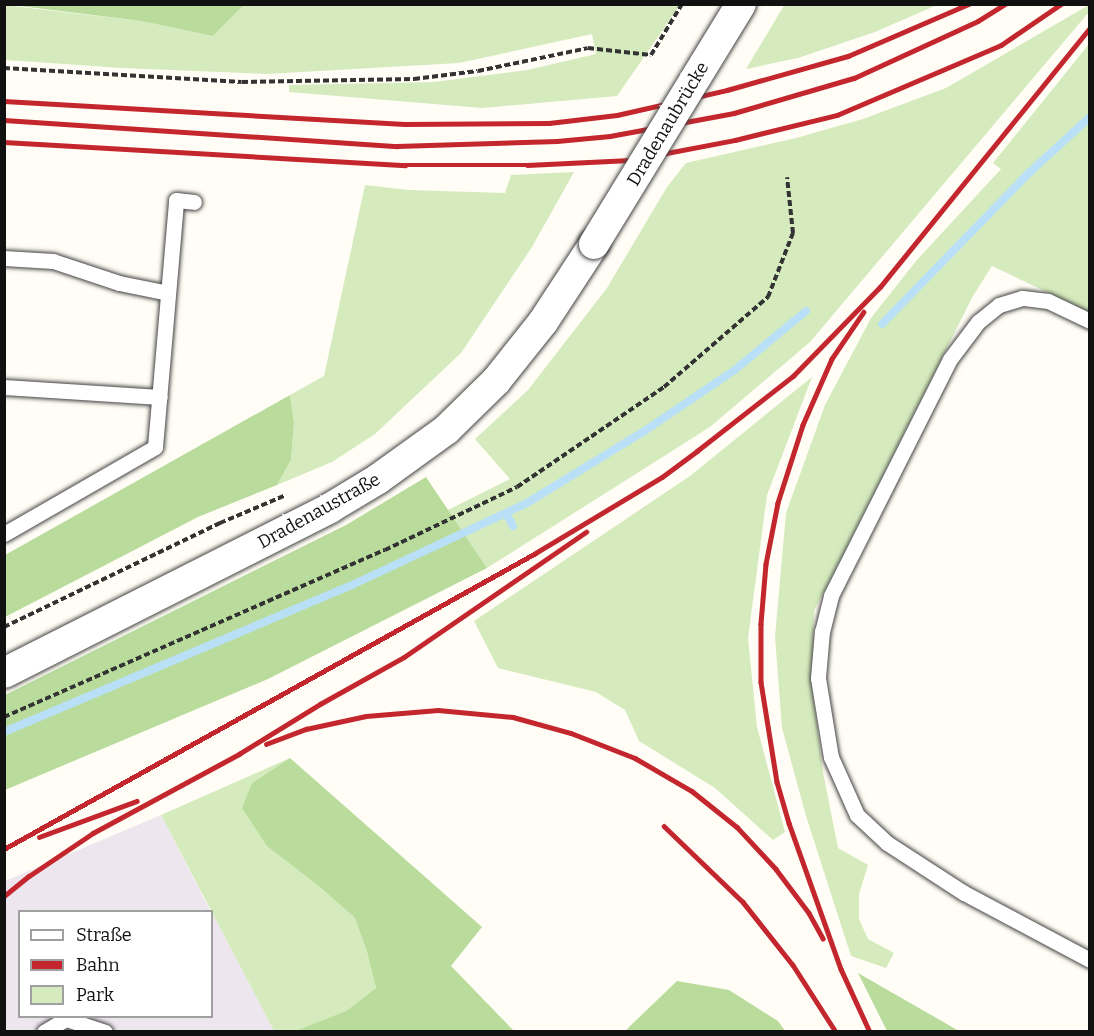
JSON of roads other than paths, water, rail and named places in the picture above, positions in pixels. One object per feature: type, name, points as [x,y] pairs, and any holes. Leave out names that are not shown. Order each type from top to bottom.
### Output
[{"type":"street","name":"Dradenaubrücke","points":[[594,244],[741,4]]},
{"type":"street","name":"Dradenaustraße","points":[[4,674],[330,508],[378,479],[446,430],[496,381],[543,322],[594,244]]},
{"type":"lane","points":[[4,515],[9,531],[155,447],[176,200],[194,202]]},
{"type":"lane","points":[[4,258],[53,261],[119,283],[168,293]]},
{"type":"lane","points":[[1089,321],[1048,301],[1022,298],[999,305],[978,322],[950,359],[831,596],[822,631],[818,678],[831,757],[857,815],[887,843],[964,892],[1089,960]]},
{"type":"lane","points":[[4,387],[160,397]]},
{"type":"lane","points":[[44,1032],[66,1019],[105,1032]]},
{"type":"waterway","points":[[882,324],[1030,172],[1090,117]]},
{"type":"waterway","points":[[4,732],[352,585],[527,503],[643,432],[736,369],[806,311]]},
{"type":"waterway","points":[[506,513],[513,526]]},
{"type":"railway","points":[[4,101],[404,124],[549,123],[617,115],[727,90],[848,56],[969,4]]},
{"type":"railway","points":[[4,120],[397,146],[557,141],[610,136],[734,113],[854,78],[978,21],[1005,4]]},
{"type":"railway","points":[[4,142],[405,165],[527,165],[630,160],[735,140],[837,115],[1001,45],[1061,4]]},
{"type":"railway","points":[[4,849],[534,554],[662,477],[697,451],[793,376],[880,287],[1090,28]]},
{"type":"railway","points":[[864,312],[832,359],[803,425],[778,503],[766,564],[761,624],[761,682],[777,782],[789,823],[841,969],[870,1032]]},
{"type":"railway","points":[[4,896],[29,876],[93,833],[239,754],[320,704],[404,657],[586,532]]},
{"type":"railway","points":[[266,744],[306,729],[366,716],[438,710],[513,717],[571,733],[635,758],[692,791],[737,827],[776,869],[809,913],[823,938]]},
{"type":"railway","points":[[39,837],[137,801]]},
{"type":"railway","points":[[664,826],[743,902],[793,965],[836,1032]]}]
